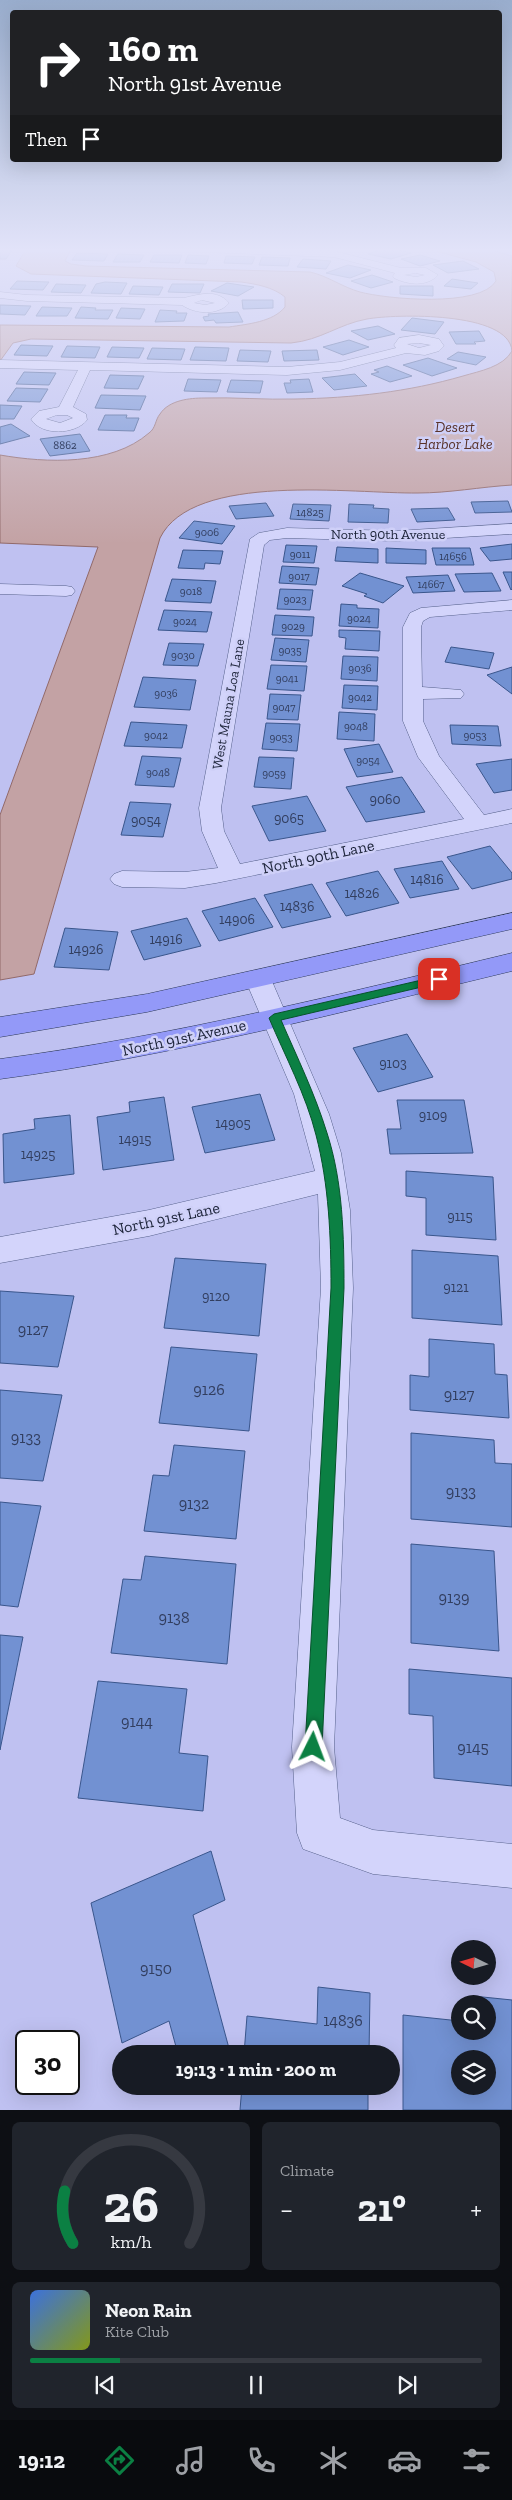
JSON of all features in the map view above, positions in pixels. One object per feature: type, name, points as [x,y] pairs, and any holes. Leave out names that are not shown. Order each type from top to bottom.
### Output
[{"type":"main road","points":[[0,1027],[99,1012],[258,979],[512,921]]},
{"type":"main road","name":"North 91st Avenue","points":[[0,1069],[45,1064],[129,1049],[274,1018],[512,962]]},
{"type":"street","points":[[0,364],[296,370],[340,366],[406,349]]},
{"type":"street","points":[[64,411],[86,366]]},
{"type":"street","name":"North 90th Avenue","points":[[265,536],[287,533],[405,535],[512,530]]},
{"type":"street","name":"West Mauna Loa Lane","points":[[232,874],[213,831],[210,808],[254,546],[265,536]]},
{"type":"street","points":[[0,589],[66,591]]},
{"type":"street","points":[[478,823],[429,757],[413,721],[412,627],[413,621],[418,615],[438,610],[512,605]]},
{"type":"street","points":[[413,693],[454,694]]},
{"type":"street","name":"North 90th Lane","points":[[122,880],[185,880],[232,874],[512,816]]},
{"type":"street","points":[[258,979],[316,1115],[331,1179],[336,1230],[338,1288],[313,1747],[319,1833],[373,1852],[512,1866]]},
{"type":"street","name":"North 91st Lane","points":[[0,1250],[149,1223],[331,1179]]},
{"type":"water","points":[[0,347],[10,347],[0,361]]},
{"type":"water","name":"Desert Harbor Lake","points":[[512,351],[512,485],[430,493],[317,490],[277,491],[239,495],[205,503],[178,517],[160,538],[34,974],[0,980],[0,815],[98,547],[0,543],[0,455],[37,460],[97,457],[134,444],[151,431],[158,416],[164,409],[180,401],[216,398],[284,399],[359,396],[401,390],[442,382],[484,370],[503,361]]},
{"type":"building","points":[[19,347],[52,347],[47,356],[14,355]]},
{"type":"building","points":[[66,347],[100,347],[95,358],[61,357]]},
{"type":"building","points":[[112,347],[144,348],[139,358],[107,357]]},
{"type":"building","points":[[195,347],[229,348],[226,361],[190,360]]},
{"type":"building","points":[[324,347],[367,347],[343,355]]},
{"type":"building","points":[[152,348],[185,349],[181,360],[147,359]]},
{"type":"building","points":[[240,350],[271,351],[268,362],[237,361]]},
{"type":"building","points":[[317,350],[319,360],[284,361],[282,351]]},
{"type":"building","points":[[458,352],[486,357],[476,365],[447,359]]},
{"type":"building","points":[[428,358],[457,368],[432,376],[403,365]]},
{"type":"building","points":[[387,366],[412,376],[390,382],[371,374],[379,372],[374,370]]},
{"type":"building","points":[[24,372],[56,373],[49,385],[16,384]]},
{"type":"building","points":[[355,374],[367,386],[334,390],[322,378]]},
{"type":"building","points":[[110,375],[144,376],[138,389],[104,388]]},
{"type":"building","points":[[188,379],[221,380],[217,392],[184,391]]},
{"type":"building","points":[[309,379],[313,392],[287,393],[284,383],[291,383],[290,380]]},
{"type":"building","points":[[231,380],[263,381],[260,393],[227,392]]},
{"type":"building","points":[[16,388],[48,389],[40,402],[7,401]]},
{"type":"building","points":[[101,395],[146,396],[140,410],[95,408]]},
{"type":"building","points":[[0,405],[22,406],[14,419],[0,419]]},
{"type":"building","points":[[105,415],[127,415],[126,418],[139,418],[134,431],[98,430]]},
{"type":"building","points":[[11,424],[30,436],[0,444],[0,427]]},
{"type":"building","points":[[80,434],[90,451],[50,456],[40,439]]},
{"type":"building","points":[[508,501],[512,512],[475,513],[471,502]]},
{"type":"building","points":[[266,503],[274,516],[236,519],[229,506]]},
{"type":"building","points":[[293,504],[331,505],[329,521],[290,519]]},
{"type":"building","points":[[349,504],[374,505],[373,508],[389,509],[388,523],[348,522]]},
{"type":"building","points":[[448,508],[455,520],[417,522],[411,509]]},
{"type":"building","points":[[194,521],[235,526],[222,544],[179,538]]},
{"type":"building","points":[[512,544],[512,559],[490,561],[480,548]]},
{"type":"building","points":[[286,545],[317,546],[314,563],[283,562]]},
{"type":"building","points":[[337,547],[378,549],[378,563],[335,561]]},
{"type":"building","points":[[386,548],[426,550],[426,564],[386,563]]},
{"type":"building","points":[[432,548],[470,548],[474,565],[436,565]]},
{"type":"building","points":[[183,550],[223,551],[220,564],[205,563],[204,569],[178,568]]},
{"type":"building","points":[[282,566],[319,568],[316,585],[279,583]]},
{"type":"building","points":[[503,572],[512,572],[511,590]]},
{"type":"building","points":[[360,573],[404,586],[383,603],[364,596],[367,594],[342,586]]},
{"type":"building","points":[[492,573],[501,591],[464,592],[455,574]]},
{"type":"building","points":[[448,575],[455,591],[413,593],[406,577]]},
{"type":"building","points":[[172,579],[216,581],[211,603],[165,601]]},
{"type":"building","points":[[280,589],[313,590],[310,610],[277,609]]},
{"type":"building","points":[[341,604],[357,605],[357,608],[379,609],[378,628],[339,626]]},
{"type":"building","points":[[164,610],[212,612],[207,632],[158,630]]},
{"type":"building","points":[[275,615],[314,617],[312,636],[272,635]]},
{"type":"building","points":[[339,630],[380,631],[379,651],[345,649],[346,638],[339,637]]},
{"type":"building","points":[[275,638],[309,640],[306,662],[271,660]]},
{"type":"building","points":[[169,643],[204,644],[198,666],[163,665]]},
{"type":"building","points":[[451,647],[494,653],[489,669],[445,662]]},
{"type":"building","points":[[343,656],[378,657],[377,681],[341,679]]},
{"type":"building","points":[[271,665],[307,666],[304,691],[267,689]]},
{"type":"building","points":[[512,667],[512,694],[487,675]]},
{"type":"building","points":[[143,677],[196,680],[190,710],[134,707]]},
{"type":"building","points":[[344,685],[378,686],[377,710],[342,708]]},
{"type":"building","points":[[270,694],[301,695],[298,720],[267,719]]},
{"type":"building","points":[[339,712],[375,714],[374,741],[337,739]]},
{"type":"building","points":[[131,722],[187,725],[182,748],[124,746]]},
{"type":"building","points":[[266,723],[300,724],[297,751],[262,749]]},
{"type":"building","points":[[450,725],[498,726],[501,746],[452,744]]},
{"type":"building","points":[[379,744],[393,772],[357,777],[344,749]]},
{"type":"building","points":[[142,756],[181,758],[174,787],[135,785]]},
{"type":"building","points":[[259,757],[294,758],[291,789],[254,787]]},
{"type":"building","points":[[512,759],[512,790],[494,793],[476,764]]},
{"type":"building","points":[[402,777],[425,812],[366,822],[346,787]]},
{"type":"building","points":[[307,796],[326,831],[269,841],[252,806]]},
{"type":"building","points":[[130,802],[171,804],[163,837],[121,835]]},
{"type":"building","points":[[490,846],[512,873],[512,879],[472,889],[447,857]]},
{"type":"building","points":[[442,861],[459,889],[410,898],[394,869]]},
{"type":"building","points":[[378,871],[399,903],[346,916],[326,883]]},
{"type":"building","points":[[312,884],[331,917],[282,928],[264,895]]},
{"type":"building","points":[[255,898],[273,927],[219,941],[202,911]]},
{"type":"building","points":[[187,918],[201,946],[144,960],[131,931]]},
{"type":"building","points":[[65,928],[118,932],[109,970],[54,967]]},
{"type":"building","points":[[407,1034],[433,1077],[378,1092],[353,1048]]},
{"type":"building","points":[[260,1094],[275,1140],[205,1153],[192,1107]]},
{"type":"building","points":[[164,1097],[174,1160],[103,1170],[97,1117],[130,1112],[129,1102]]},
{"type":"building","points":[[397,1100],[464,1100],[473,1153],[390,1154],[387,1129],[401,1129]]},
{"type":"building","points":[[70,1115],[74,1174],[4,1183],[3,1134],[35,1129],[34,1119]]},
{"type":"building","points":[[406,1171],[493,1177],[496,1240],[426,1235],[426,1198],[406,1196]]},
{"type":"building","points":[[412,1250],[498,1256],[502,1325],[412,1318]]},
{"type":"building","points":[[175,1258],[266,1264],[259,1336],[164,1328]]},
{"type":"building","points":[[0,1291],[74,1296],[58,1367],[0,1363]]},
{"type":"building","points":[[429,1339],[494,1344],[495,1374],[507,1375],[509,1418],[410,1410],[410,1375],[429,1377]]},
{"type":"building","points":[[171,1347],[257,1354],[249,1431],[159,1423]]},
{"type":"building","points":[[0,1390],[62,1395],[43,1481],[0,1478]]},
{"type":"building","points":[[411,1433],[494,1440],[495,1463],[512,1464],[512,1527],[411,1519]]},
{"type":"building","points":[[174,1445],[245,1451],[236,1539],[144,1531],[153,1475],[169,1476]]},
{"type":"building","points":[[0,1502],[41,1506],[18,1607],[0,1605]]},
{"type":"building","points":[[411,1544],[494,1551],[499,1651],[411,1643]]},
{"type":"building","points":[[145,1556],[236,1564],[227,1664],[111,1653],[123,1579],[141,1580]]},
{"type":"building","points":[[0,1635],[23,1637],[0,1750]]},
{"type":"building","points":[[409,1669],[512,1678],[512,1786],[434,1778],[433,1716],[409,1714]]},
{"type":"building","points":[[98,1681],[187,1689],[179,1753],[208,1756],[203,1811],[78,1798]]},
{"type":"building","points":[[211,1851],[225,1900],[193,1915],[228,2045],[176,2045],[169,2021],[122,2043],[91,1903]]},
{"type":"building","points":[[318,1987],[370,1993],[369,2045],[245,2045],[247,2016],[317,2024]]},
{"type":"building","points":[[496,1998],[512,2000],[512,2110],[403,2110],[403,2015],[451,2020],[451,2040],[496,2040]]},
{"type":"building","points":[[241,2095],[368,2095],[368,2110],[240,2110]]},
{"type":"route","points":[[313,1747],[338,1288],[338,1258],[331,1179],[322,1134],[316,1115],[274,1018],[439,979]]}]
